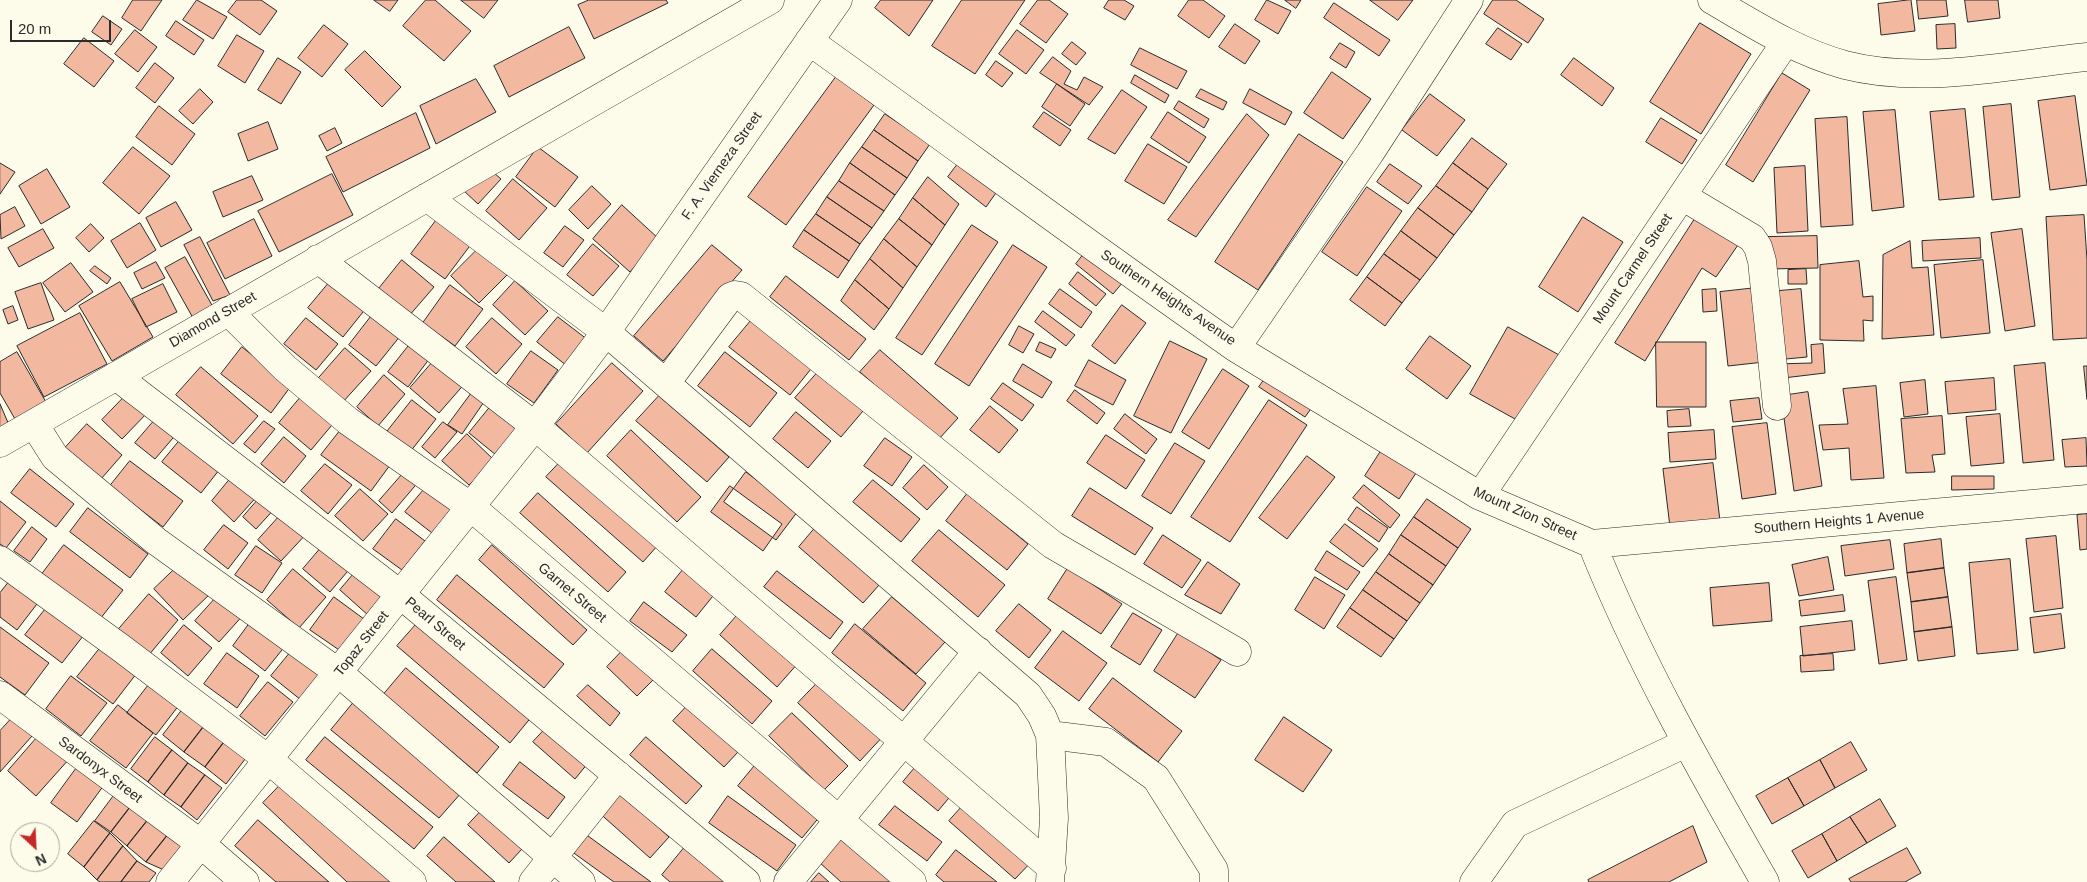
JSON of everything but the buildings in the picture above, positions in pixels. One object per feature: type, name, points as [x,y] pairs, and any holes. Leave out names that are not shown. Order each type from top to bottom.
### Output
[{"type":"street","name":"Diamond Street","points":[[0,443],[770,0]]},
{"type":"street","name":"F. A. Vierneza Street","points":[[606,332],[838,0]]},
{"type":"street","name":"Southern Heights Avenue","points":[[809,41],[1037,204],[1115,264],[1236,348],[1370,153],[1469,0]]},
{"type":"street","points":[[1712,0],[1785,43],[1845,65],[1889,72],[1942,73],[2087,57]]},
{"type":"street","name":"Mount Carmel Street","points":[[1480,496],[1785,43]]},
{"type":"street","points":[[1682,196],[1752,238],[1758,247],[1762,261],[1777,406]]},
{"type":"street","points":[[427,197],[606,332],[1028,695],[1042,716],[1050,735],[1054,818],[1051,875]]},
{"type":"street","points":[[318,260],[535,426],[904,743],[1051,875]]},
{"type":"street","points":[[666,383],[730,297],[735,295],[741,296],[1053,546],[1237,652]]},
{"type":"street","name":"Garnet Street","points":[[228,311],[285,368],[348,421],[471,507],[912,882]]},
{"type":"street","name":"Topaz Street","points":[[170,882],[471,507],[606,332]]},
{"type":"street","name":"Mount Zion Street","points":[[1236,348],[1480,496],[1592,544],[1613,597],[1686,743],[1765,882]]},
{"type":"street","name":"Pearl Street","points":[[116,376],[401,595],[746,882]]},
{"type":"street","points":[[34,424],[56,457],[156,541],[339,673],[581,882]]},
{"type":"street","name":"Southern Heights 1 Avenue","points":[[1592,544],[2087,500]]},
{"type":"street","points":[[0,560],[122,648],[269,760],[412,882]]},
{"type":"street","points":[[788,882],[978,651]]},
{"type":"street","name":"Sardonyx Street","points":[[0,695],[201,844],[245,882]]},
{"type":"street","points":[[1050,735],[1106,742],[1156,778],[1214,870],[1214,882]]},
{"type":"street","points":[[1474,882],[1515,824],[1686,743]]},
{"type":"street","points":[[534,882],[618,775]]}]
